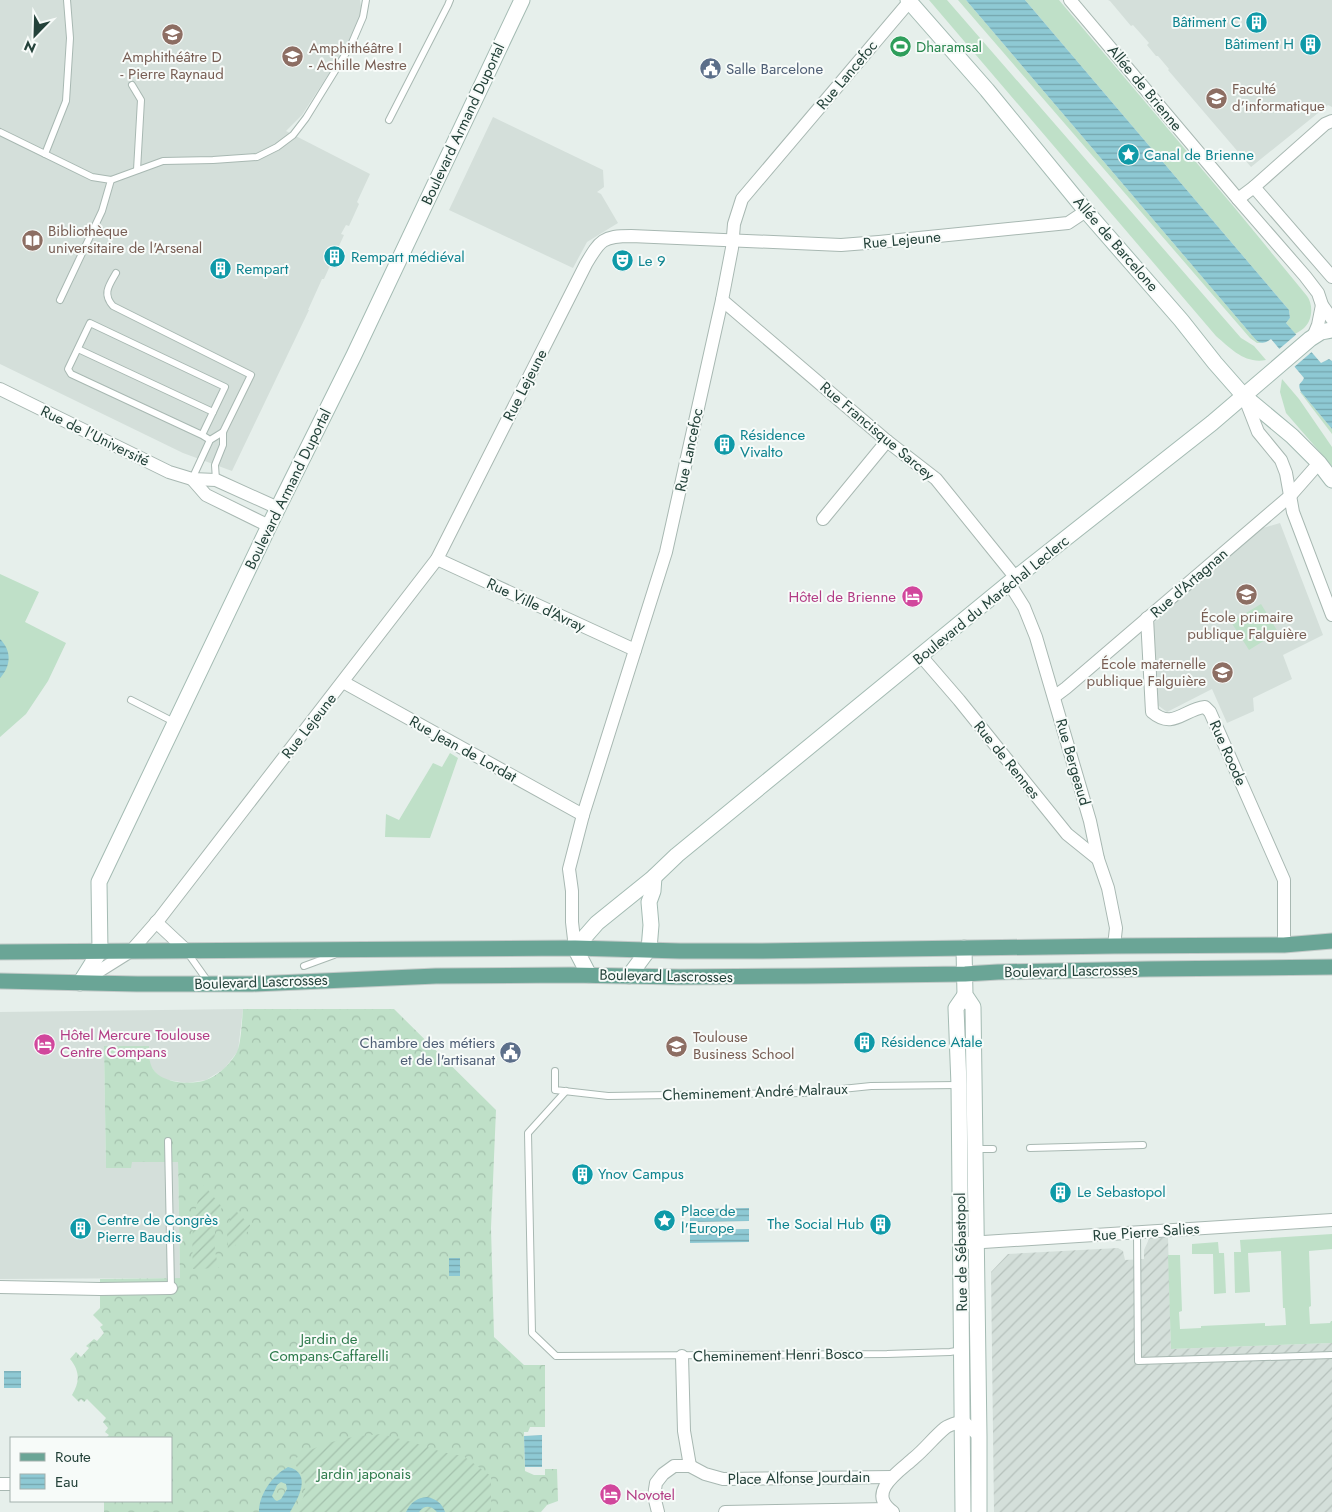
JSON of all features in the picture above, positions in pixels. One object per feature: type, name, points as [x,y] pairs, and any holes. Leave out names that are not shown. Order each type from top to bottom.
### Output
[{"type":"main road","name":"Boulevard Lascrosses","points":[[0,952],[575,948],[759,951],[1284,945],[1332,942]]},
{"type":"main road","name":"Boulevard Lascrosses","points":[[0,981],[252,984],[430,976],[680,977],[1332,967]]},
{"type":"street","name":"Boulevard Armand Duportal","points":[[100,951],[99,882],[269,526],[354,355],[522,0]]},
{"type":"street","name":"Allée de Brienne","points":[[1070,0],[1305,276],[1318,293],[1322,305],[1332,319]]},
{"type":"street","name":"Allée de Barcelone","points":[[908,1],[987,90],[1086,211],[1244,396],[1286,430],[1332,480]]},
{"type":"street","name":"Rue Lancefoc","points":[[575,948],[572,922],[572,891],[568,869],[666,552],[722,300],[734,224],[742,199],[908,1]]},
{"type":"street","points":[[1238,199],[1325,124],[1332,121]]},
{"type":"street","points":[[1254,187],[1332,277]]},
{"type":"street","name":"Rue Lejeune","points":[[80,983],[131,951],[156,922],[437,559],[594,250],[604,240],[612,236],[632,236],[841,245],[1068,223],[1086,211]]},
{"type":"street","name":"Rue Francisque Sarcey","points":[[722,300],[887,440],[936,479],[1013,581]]},
{"type":"street","points":[[1311,338],[1318,325],[1322,305]]},
{"type":"street","name":"Boulevard du Maréchal Leclerc","points":[[575,948],[598,923],[654,877],[677,855],[1013,581],[1244,396],[1311,338],[1321,332],[1332,330]]},
{"type":"street","name":"Rue de l'Université","points":[[0,389],[169,472],[192,479],[216,480],[278,508]]},
{"type":"street","points":[[1244,396],[1258,432],[1281,460],[1286,473],[1293,512],[1332,615]]},
{"type":"street","points":[[823,519],[887,440]]},
{"type":"street","name":"Rue d'Artagnan","points":[[1054,697],[1290,496],[1318,463]]},
{"type":"street","name":"Rue de l'Université","points":[[192,479],[206,495],[269,526]]},
{"type":"street","name":"Rue Ville d'Avray","points":[[437,559],[635,650]]},
{"type":"street","name":"Rue Bergeaud","points":[[1013,581],[1036,637],[1090,821],[1098,859],[1108,888],[1114,914],[1116,928],[1114,946]]},
{"type":"street","name":"Rue Roode","points":[[1147,618],[1152,712],[1159,718],[1168,720],[1176,719],[1205,707],[1210,712],[1284,880],[1284,945]]},
{"type":"street","name":"Rue de Rennes","points":[[921,656],[1067,834],[1098,859]]},
{"type":"street","name":"Rue Jean de Lordat","points":[[343,682],[584,815]]},
{"type":"street","points":[[629,976],[649,949],[651,925],[649,902],[653,891],[654,877]]},
{"type":"street","points":[[156,922],[186,951]]},
{"type":"street","points":[[575,948],[589,976]]},
{"type":"street","name":"Rue de Sébastopol","points":[[963,1512],[962,1350],[975,1149],[973,1007],[965,995],[964,948]]},
{"type":"street","points":[[80,983],[100,951]]},
{"type":"street","name":"Rue de Sébastopol","points":[[965,995],[956,1008],[968,1242],[978,1371],[979,1512]]},
{"type":"street","name":"Rue Pierre Salies","points":[[968,1242],[1332,1220]]},
{"type":"street","points":[[0,1287],[171,1288]]},
{"type":"street","points":[[962,1350],[978,1371]]},
{"type":"street","points":[[658,1512],[654,1496],[656,1484],[663,1474],[674,1466],[690,1466],[684,1431],[682,1356]]},
{"type":"street","points":[[963,1420],[979,1436]]},
{"type":"street","name":"Place Alfonse Jourdain","points":[[892,1510],[884,1502],[883,1494],[886,1485],[892,1477],[946,1427],[963,1420]]},
{"type":"street","name":"Place Alfonse Jourdain","points":[[690,1466],[705,1474],[723,1479],[892,1477]]},
{"type":"street","name":"Place Alfonse Jourdain","points":[[725,1512],[892,1510]]},
{"type":"lane","points":[[45,154],[66,100],[70,38],[67,0]]},
{"type":"lane","points":[[0,132],[92,177],[111,180],[163,161],[257,157],[277,147],[293,135],[306,118],[352,45],[363,17],[366,0]]},
{"type":"lane","points":[[388,120],[450,0]]},
{"type":"lane","points":[[132,85],[141,100],[137,170]]},
{"type":"lane","points":[[60,300],[102,211],[111,180]]},
{"type":"lane","points":[[116,272],[107,295],[108,301],[113,306],[251,375],[224,432],[223,446],[215,465],[216,480]]},
{"type":"lane","points":[[202,435],[225,387],[90,323],[68,369],[72,374],[210,440]]},
{"type":"lane","points":[[78,349],[213,412]]},
{"type":"lane","points":[[192,479],[210,440],[224,432]]},
{"type":"lane","points":[[130,700],[175,723]]},
{"type":"lane","points":[[304,966],[352,949]]},
{"type":"lane","points":[[186,951],[210,984]]},
{"type":"lane","points":[[555,1071],[555,1090],[566,1091]]},
{"type":"lane","name":"Cheminement André Malraux","points":[[566,1091],[608,1096],[689,1095],[803,1093],[871,1086],[975,1085]]},
{"type":"lane","name":"Cheminement Henri Bosco","points":[[566,1091],[528,1134],[532,1333],[556,1356],[930,1353],[962,1350]]},
{"type":"lane","points":[[168,1141],[171,1288]]},
{"type":"lane","points":[[1030,1148],[1144,1145]]},
{"type":"lane","points":[[975,1149],[993,1149]]},
{"type":"lane","points":[[1137,1233],[1138,1361],[1332,1355]]},
{"type":"shaded area","points":[[0,0],[360,0],[362,13],[357,30],[302,115],[286,131],[370,174],[357,202],[359,204],[349,226],[346,225],[341,234],[344,235],[324,279],[322,279],[232,471],[183,453],[0,364]]},
{"type":"shaded area","points":[[1108,0],[1332,0],[1332,107],[1328,105],[1251,167],[1158,56],[1156,56],[1147,45],[1149,43]]},
{"type":"shaded area","points":[[493,117],[603,170],[604,187],[597,192],[601,194],[618,223],[587,242],[573,268],[449,210]]},
{"type":"shaded area","points":[[1280,523],[1323,635],[1283,655],[1292,679],[1253,698],[1254,711],[1227,723],[1212,689],[1167,712],[1155,703],[1152,625],[1163,613],[1263,528]]},
{"type":"shaded area","points":[[243,1009],[238,1051],[224,1069],[206,1080],[187,1083],[162,1079],[150,1065],[149,1046],[104,1046],[106,1167],[131,1168],[131,1162],[178,1162],[180,1278],[0,1279],[0,1012]]},
{"type":"shaded area","points":[[1153,1237],[1168,1238],[1171,1349],[1332,1343],[1332,1512],[994,1512],[991,1272],[1008,1254],[1118,1248],[1123,1251],[1125,1260],[1144,1259],[1144,1250],[1149,1239]]},
{"type":"green space","points":[[929,0],[947,0],[1241,338],[1254,346],[1266,360],[1258,361],[1245,358],[1216,336]]},
{"type":"green space","points":[[958,0],[966,0],[1250,333],[1257,341],[1262,343],[1257,343],[1250,338]]},
{"type":"green space","points":[[1025,0],[1059,0],[1234,207],[1307,296],[1311,312],[1310,320],[1303,329],[1295,334],[1286,323],[1290,318],[1289,310]]},
{"type":"green space","points":[[1282,379],[1299,399],[1332,447],[1332,466],[1286,413],[1280,392]]},
{"type":"green space","points":[[1300,392],[1332,429],[1332,434]]},
{"type":"green space","points":[[0,574],[39,592],[25,622],[66,643],[48,681],[26,714],[0,737]]},
{"type":"green space","points":[[1261,604],[1278,632],[1249,650],[1231,622]]},
{"type":"green space","points":[[450,753],[458,758],[430,838],[385,837],[386,814],[399,820],[433,763],[442,767]]},
{"type":"green space","name":"Jardin de Compans-Caffarelli","points":[[243,1009],[394,1009],[496,1110],[491,1228],[494,1337],[524,1365],[545,1365],[545,1427],[530,1427],[528,1432],[524,1432],[525,1471],[534,1475],[545,1475],[545,1469],[557,1469],[558,1501],[547,1505],[541,1512],[104,1512],[104,1502],[172,1502],[172,1437],[107,1437],[109,1435],[105,1432],[108,1428],[103,1422],[106,1418],[87,1399],[84,1402],[81,1399],[79,1402],[72,1395],[78,1377],[76,1368],[70,1359],[76,1352],[81,1357],[89,1348],[86,1346],[94,1339],[97,1341],[104,1333],[100,1327],[103,1325],[93,1315],[100,1308],[100,1279],[180,1278],[178,1162],[132,1162],[131,1168],[106,1168],[104,1046],[149,1046],[149,1058],[154,1071],[160,1076],[175,1082],[192,1083],[211,1078],[228,1065],[237,1052]]},
{"type":"green space","points":[[204,1185],[222,1207],[214,1237],[219,1268],[193,1269],[195,1216]]},
{"type":"green space","points":[[232,1211],[236,1211],[250,1225],[249,1230],[230,1251],[228,1250],[227,1232]]},
{"type":"green space","points":[[1332,1234],[1332,1249],[1309,1251],[1311,1306],[1309,1307],[1310,1324],[1330,1323],[1332,1321],[1332,1343],[1171,1349],[1168,1255],[1180,1255],[1182,1311],[1179,1312],[1180,1329],[1201,1328],[1201,1326],[1265,1323],[1265,1326],[1286,1325],[1285,1308],[1283,1308],[1281,1251],[1248,1253],[1250,1292],[1235,1293],[1234,1252],[1241,1252],[1240,1240]]},
{"type":"green space","points":[[1218,1242],[1219,1253],[1224,1253],[1226,1293],[1214,1294],[1213,1254],[1192,1254],[1192,1244]]},
{"type":"green space","name":"Jardin japonais","points":[[382,1434],[454,1455],[462,1455],[491,1476],[491,1512],[296,1512],[305,1491],[305,1485],[302,1474],[292,1461],[302,1454],[335,1441],[358,1436]]},
{"type":"water","name":"Canal de Brienne","points":[[966,0],[1025,0],[1289,310],[1290,318],[1286,323],[1321,363],[1329,359],[1332,361],[1332,429],[1301,392],[1299,385],[1304,378],[1271,339],[1261,343],[1255,338]]},
{"type":"water","points":[[0,639],[7,648],[9,658],[6,669],[0,678]]},
{"type":"water","points":[[749,1208],[749,1221],[690,1222],[690,1209]]},
{"type":"water","points":[[749,1229],[749,1242],[690,1243],[690,1230]]},
{"type":"water","points":[[449,1258],[460,1258],[460,1276],[449,1276]]},
{"type":"water","points":[[4,1371],[21,1371],[21,1388],[4,1388]]},
{"type":"water","points":[[542,1435],[542,1467],[525,1467],[524,1436]]},
{"type":"water","points":[[288,1467],[296,1470],[302,1480],[299,1494],[293,1507],[290,1512],[259,1512],[264,1492],[282,1470]],"holes":[[[281,1482],[286,1484],[287,1489],[281,1499],[275,1500],[272,1496],[277,1485]]]},
{"type":"water","points":[[427,1497],[438,1502],[445,1512],[437,1512],[428,1507],[423,1508],[419,1512],[406,1512],[415,1501]]},
{"type":"pier","points":[[1298,333],[1314,350],[1293,368],[1278,350]]},
{"type":"place","name":"Bâtiment C","points":[[1257,22]]},
{"type":"place","name":"Amphithéâtre D - Pierre Raynaud","points":[[172,34]]},
{"type":"place","name":"Bâtiment H","points":[[1310,44]]},
{"type":"place","name":"Dharamsal","points":[[900,47]]},
{"type":"place","name":"Amphithéâtre I - Achille Mestre","points":[[293,57]]},
{"type":"place","name":"Salle Barcelone","points":[[710,69]]},
{"type":"place","name":"Faculté d'informatique","points":[[1216,98]]},
{"type":"place","name":"Canal de Brienne","points":[[1128,155]]},
{"type":"place","name":"Bibliothèque universitaire de l'Arsenal","points":[[32,240]]},
{"type":"place","name":"Rempart médiéval","points":[[335,257]]},
{"type":"place","name":"Le 9","points":[[622,261]]},
{"type":"place","name":"Rempart","points":[[220,269]]},
{"type":"place","name":"Résidence Vivalto","points":[[724,444]]},
{"type":"place","name":"École primaire publique Falguière","points":[[1247,594]]},
{"type":"place","name":"Hôtel de Brienne","points":[[912,597]]},
{"type":"place","name":"École maternelle publique Falguière","points":[[1222,673]]},
{"type":"place","name":"Résidence Atale","points":[[865,1042]]},
{"type":"place","name":"Hôtel Mercure Toulouse Centre Compans","points":[[44,1044]]},
{"type":"place","name":"Toulouse Business School","points":[[677,1046]]},
{"type":"place","name":"Chambre des métiers et de l'artisanat","points":[[511,1052]]},
{"type":"place","name":"Ynov Campus","points":[[582,1174]]},
{"type":"place","name":"Le Sebastopol","points":[[1061,1192]]},
{"type":"place","name":"Place de l'Europe","points":[[665,1220]]},
{"type":"place","name":"The Social Hub","points":[[880,1224]]},
{"type":"place","name":"Centre de Congrès Pierre Baudis","points":[[81,1229]]},
{"type":"place","name":"Novotel","points":[[610,1495]]}]
